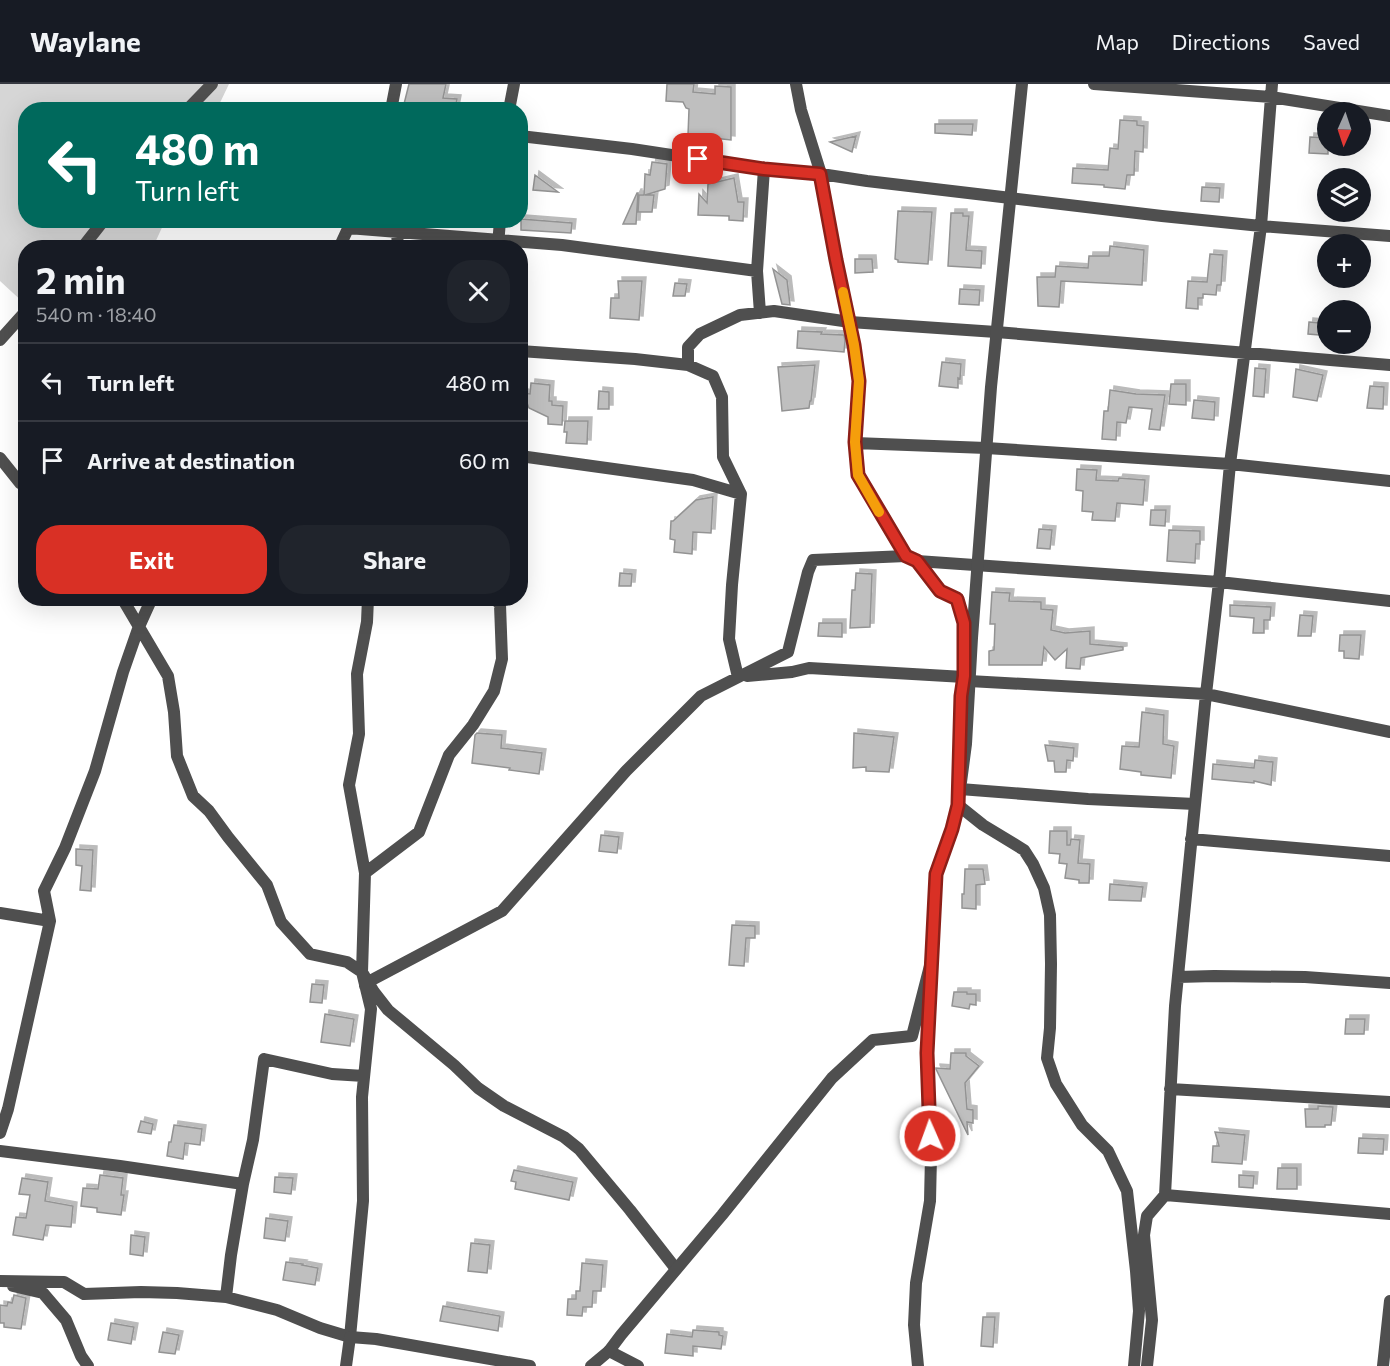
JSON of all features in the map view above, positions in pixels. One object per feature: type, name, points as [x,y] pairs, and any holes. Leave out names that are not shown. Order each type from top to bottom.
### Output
[{"type":"street","points":[[195,102],[212,84]]},
{"type":"street","points":[[393,102],[396,84]]},
{"type":"street","points":[[511,102],[514,84]]},
{"type":"street","points":[[796,84],[801,110],[820,174],[850,322],[859,381],[855,442],[858,475],[911,559],[940,591],[957,599],[964,623],[967,679],[966,744],[958,805],[936,874],[927,1053],[931,1156],[930,1201],[916,1283],[914,1325],[918,1366]]},
{"type":"street","points":[[958,805],[961,696],[967,679],[996,332],[1022,84]]},
{"type":"street","points":[[1094,84],[1272,98],[1390,116]]},
{"type":"street","points":[[1147,1366],[1152,1320],[1144,1235],[1147,1216],[1165,1195],[1175,1006],[1191,839],[1230,464],[1261,226],[1272,84]]},
{"type":"street","points":[[528,137],[632,149],[764,169],[1161,216],[1390,236]]},
{"type":"street","points":[[760,313],[757,271],[764,169]]},
{"type":"street","points":[[88,240],[97,228]]},
{"type":"street","points":[[374,228],[465,240]]},
{"type":"street","points":[[398,232],[398,240]]},
{"type":"street","points":[[528,244],[562,245],[757,271]]},
{"type":"street","points":[[688,365],[688,347],[700,334],[740,315],[774,311],[850,322],[1390,365]]},
{"type":"street","points":[[0,340],[18,320]]},
{"type":"street","points":[[528,352],[688,365],[713,376],[722,397],[723,457],[741,494],[729,639],[738,676]]},
{"type":"street","points":[[855,442],[1230,464],[1390,481]]},
{"type":"street","points":[[528,457],[693,480],[741,494]]},
{"type":"street","points":[[0,458],[18,479]]},
{"type":"street","points":[[365,980],[502,911],[626,771],[701,696],[788,652],[813,560],[911,559],[1219,582],[1390,601]]},
{"type":"street","points":[[126,606],[168,676],[174,712],[177,756],[193,796],[209,811],[267,885],[281,922],[310,954],[347,962],[365,980],[388,1010],[478,1088],[504,1106],[564,1137],[579,1149],[676,1269]]},
{"type":"street","points":[[0,1133],[8,1109],[50,921],[44,891],[65,848],[95,771],[123,672],[148,606]]},
{"type":"street","points":[[346,1366],[363,1201],[362,1097],[371,1009],[365,980],[365,873],[349,785],[359,734],[357,674],[367,622],[368,606]]},
{"type":"street","points":[[365,873],[419,832],[449,755],[473,725],[494,691],[502,658],[500,606]]},
{"type":"street","points":[[738,676],[792,672],[809,668],[1206,694],[1390,732]]},
{"type":"street","points":[[960,789],[1088,799],[1195,804]]},
{"type":"street","points":[[958,805],[983,825],[1024,850],[1044,888],[1050,915],[1051,954],[1050,1028],[1047,1058],[1056,1084],[1082,1125],[1108,1151],[1127,1191],[1138,1311],[1134,1366]]},
{"type":"street","points":[[1191,839],[1390,856]]},
{"type":"street","points":[[0,913],[50,921]]},
{"type":"street","points":[[591,1366],[609,1351],[832,1077],[873,1040],[912,1036],[932,958]]},
{"type":"street","points":[[1178,977],[1305,977],[1390,983]]},
{"type":"street","points":[[226,1297],[243,1184],[253,1140],[264,1059],[332,1074],[364,1076]]},
{"type":"street","points":[[1170,1089],[1390,1102]]},
{"type":"street","points":[[0,1151],[243,1184]]},
{"type":"street","points":[[1165,1195],[1390,1214]]},
{"type":"street","points":[[0,1282],[64,1282],[84,1294],[153,1292],[226,1297],[277,1310],[320,1328],[350,1337],[376,1339],[530,1366]]},
{"type":"street","points":[[0,1282],[43,1293],[66,1320],[81,1356],[88,1366]]},
{"type":"street","points":[[1383,1366],[1390,1301]]},
{"type":"street","points":[[609,1351],[638,1366]]},
{"type":"shaded area","points":[[0,84],[229,84],[220,102],[18,102],[18,228],[162,228],[156,240],[18,240],[18,298],[0,281]]},
{"type":"building","points":[[409,84],[446,84],[443,98],[457,99],[456,102],[404,102]]},
{"type":"building","points":[[667,84],[694,84],[693,92],[715,94],[715,86],[731,87],[731,140],[713,138],[713,136],[688,135],[689,109],[683,102],[666,101]]},
{"type":"building","points":[[1120,120],[1137,121],[1137,125],[1144,126],[1143,152],[1135,151],[1134,175],[1127,175],[1125,189],[1072,183],[1073,168],[1108,170],[1110,148],[1118,149]]},
{"type":"building","points":[[935,124],[973,124],[972,135],[935,133]]},
{"type":"building","points":[[856,136],[852,152],[830,142]]},
{"type":"building","points":[[1310,137],[1317,137],[1317,153],[1309,153]]},
{"type":"building","points":[[652,162],[667,164],[665,189],[645,195],[654,195],[652,212],[638,212],[639,195],[644,195],[645,174],[650,175]]},
{"type":"building","points":[[535,175],[558,192],[533,190]]},
{"type":"building","points":[[734,178],[738,202],[744,202],[743,221],[729,220],[729,216],[698,215],[699,194],[707,203],[708,184]]},
{"type":"building","points":[[1202,187],[1220,188],[1219,202],[1201,201]]},
{"type":"building","points":[[637,193],[636,224],[623,224]]},
{"type":"building","points":[[898,211],[932,212],[928,264],[898,262],[895,259]]},
{"type":"building","points":[[951,213],[963,213],[963,216],[969,216],[966,250],[982,251],[981,268],[948,266]]},
{"type":"building","points":[[528,220],[572,223],[571,233],[521,230],[521,228],[528,228]]},
{"type":"building","points":[[1110,246],[1144,250],[1142,285],[1061,281],[1059,307],[1038,306],[1037,277],[1055,277],[1056,266],[1088,268],[1089,256],[1109,256]]},
{"type":"building","points":[[1210,254],[1223,255],[1221,285],[1217,285],[1216,295],[1203,294],[1203,298],[1198,298],[1198,309],[1186,308],[1188,281],[1207,282]]},
{"type":"building","points":[[855,259],[872,259],[873,272],[855,273]]},
{"type":"building","points":[[773,269],[787,280],[790,305],[782,304]]},
{"type":"building","points":[[618,281],[642,281],[639,320],[610,318],[611,298],[619,298]]},
{"type":"building","points":[[675,283],[687,284],[685,296],[673,296]]},
{"type":"building","points":[[960,289],[980,290],[979,305],[959,304]]},
{"type":"building","points":[[1309,322],[1317,323],[1317,335],[1308,334]]},
{"type":"building","points":[[798,331],[844,335],[844,352],[797,348]]},
{"type":"building","points":[[942,362],[961,364],[958,388],[939,386]]},
{"type":"building","points":[[815,365],[809,408],[782,411],[778,367]]},
{"type":"building","points":[[1255,368],[1266,369],[1264,397],[1253,396]]},
{"type":"building","points":[[1296,369],[1323,375],[1317,401],[1293,397]]},
{"type":"building","points":[[531,383],[550,385],[549,401],[552,401],[552,405],[563,406],[562,425],[548,424],[548,417],[529,408],[528,394],[530,394]]},
{"type":"building","points":[[1171,384],[1186,384],[1186,405],[1169,404]]},
{"type":"building","points":[[1370,386],[1384,387],[1383,409],[1367,408]]},
{"type":"building","points":[[1110,390],[1165,395],[1160,430],[1149,429],[1152,409],[1129,407],[1126,423],[1117,422],[1116,440],[1102,439],[1104,411],[1108,411]]},
{"type":"building","points":[[599,391],[609,392],[609,409],[598,409]]},
{"type":"building","points":[[1194,400],[1215,402],[1214,420],[1192,418]]},
{"type":"building","points":[[565,421],[588,421],[587,444],[566,443]]},
{"type":"building","points":[[1077,469],[1097,470],[1096,480],[1118,481],[1119,478],[1145,480],[1143,505],[1117,503],[1115,521],[1092,520],[1093,512],[1082,511],[1083,491],[1076,490]]},
{"type":"building","points":[[713,497],[711,533],[693,532],[692,554],[674,552],[675,540],[670,539],[671,521],[696,500]]},
{"type":"building","points":[[1151,510],[1166,510],[1165,526],[1150,525]]},
{"type":"building","points":[[1039,529],[1052,530],[1050,549],[1037,548]]},
{"type":"building","points":[[1169,530],[1200,531],[1200,544],[1196,544],[1195,563],[1167,561]]},
{"type":"building","points":[[620,573],[632,574],[631,586],[619,586]]},
{"type":"building","points":[[856,573],[872,574],[870,627],[850,628],[852,590],[855,590]]},
{"type":"building","points":[[992,592],[1010,593],[1009,601],[1041,602],[1041,609],[1053,610],[1051,630],[1065,633],[1090,631],[1090,644],[1123,647],[1123,650],[1081,658],[1080,669],[1066,668],[1067,649],[1055,660],[1044,647],[1042,665],[989,665],[989,651],[994,650],[995,624],[990,624]]},
{"type":"building","points":[[1230,605],[1271,607],[1270,620],[1264,620],[1264,633],[1253,633],[1254,618],[1230,616]]},
{"type":"building","points":[[1300,615],[1313,616],[1311,636],[1298,636]]},
{"type":"building","points":[[819,623],[842,623],[842,637],[818,636]]},
{"type":"building","points":[[1340,635],[1361,635],[1359,659],[1344,658],[1344,651],[1339,651]]},
{"type":"building","points":[[1142,712],[1164,715],[1163,744],[1174,746],[1171,778],[1141,775],[1141,772],[1120,769],[1122,746],[1139,747]]},
{"type":"building","points":[[477,733],[502,735],[501,748],[542,753],[539,774],[472,763]]},
{"type":"building","points":[[854,733],[894,737],[889,772],[866,771],[866,767],[853,768]]},
{"type":"building","points":[[1045,745],[1074,748],[1073,761],[1067,760],[1066,772],[1055,772],[1054,761],[1048,761]]},
{"type":"building","points":[[1255,760],[1273,762],[1271,785],[1254,781],[1254,783],[1212,779],[1213,764],[1254,768]]},
{"type":"building","points":[[1050,831],[1067,831],[1067,845],[1070,845],[1071,839],[1080,840],[1078,863],[1090,864],[1089,883],[1079,883],[1079,880],[1065,878],[1067,864],[1059,863],[1060,854],[1049,853]]},
{"type":"building","points":[[601,835],[619,837],[617,853],[599,851]]},
{"type":"building","points":[[76,849],[93,850],[91,891],[80,890],[82,866],[76,865]]},
{"type":"building","points":[[965,869],[983,869],[985,884],[976,885],[976,909],[962,908]]},
{"type":"building","points":[[1110,884],[1143,887],[1141,901],[1109,900]]},
{"type":"building","points":[[732,925],[755,926],[755,938],[746,938],[744,966],[729,965]]},
{"type":"building","points":[[312,984],[324,985],[322,1003],[310,1002]]},
{"type":"building","points":[[954,992],[976,994],[976,1005],[970,1004],[969,1009],[952,1006]]},
{"type":"building","points":[[325,1014],[354,1019],[350,1046],[321,1042]]},
{"type":"building","points":[[1346,1019],[1365,1019],[1364,1034],[1345,1034]]},
{"type":"building","points":[[951,1053],[966,1053],[966,1056],[979,1066],[965,1083],[967,1109],[973,1110],[973,1123],[967,1122],[968,1135],[936,1069],[950,1069]]},
{"type":"building","points":[[1318,1106],[1333,1107],[1331,1125],[1306,1127],[1305,1109],[1318,1109]]},
{"type":"building","points":[[141,1121],[153,1124],[151,1134],[138,1132]]},
{"type":"building","points":[[174,1125],[202,1129],[200,1145],[185,1143],[183,1159],[167,1156]]},
{"type":"building","points":[[1215,1132],[1245,1135],[1242,1164],[1212,1162],[1213,1146],[1219,1146]]},
{"type":"building","points":[[1359,1138],[1384,1139],[1383,1154],[1358,1153]]},
{"type":"building","points":[[1278,1168],[1297,1168],[1297,1189],[1277,1189]]},
{"type":"building","points":[[514,1170],[573,1182],[569,1200],[515,1189],[516,1182],[511,1181]]},
{"type":"building","points":[[100,1175],[123,1178],[121,1195],[124,1195],[121,1215],[97,1212],[97,1208],[81,1206],[83,1188],[98,1189]]},
{"type":"building","points":[[1239,1175],[1254,1176],[1253,1188],[1239,1187]]},
{"type":"building","points":[[275,1177],[293,1178],[291,1194],[274,1192]]},
{"type":"building","points":[[22,1178],[48,1182],[45,1201],[73,1206],[71,1227],[46,1225],[43,1240],[13,1235],[16,1217],[26,1218],[30,1195],[19,1194]]},
{"type":"building","points":[[266,1218],[288,1221],[285,1241],[264,1238]]},
{"type":"building","points":[[131,1235],[145,1237],[143,1256],[130,1254]]},
{"type":"building","points":[[471,1243],[490,1245],[487,1273],[468,1271]]},
{"type":"building","points":[[286,1262],[318,1268],[315,1285],[283,1280]]},
{"type":"building","points":[[582,1263],[603,1265],[601,1291],[593,1291],[592,1307],[583,1307],[582,1316],[567,1315],[568,1299],[576,1299],[576,1291],[580,1291]]},
{"type":"building","points":[[14,1295],[26,1298],[21,1329],[4,1327],[4,1323],[0,1323],[0,1305],[7,1306],[8,1302],[12,1303]]},
{"type":"building","points":[[443,1306],[500,1316],[498,1331],[440,1321]]},
{"type":"building","points":[[983,1317],[995,1317],[993,1347],[981,1346]]},
{"type":"building","points":[[111,1323],[134,1327],[131,1344],[108,1340]]},
{"type":"building","points":[[693,1330],[719,1332],[719,1335],[723,1336],[721,1349],[693,1346],[693,1356],[665,1353],[667,1334],[692,1337]]},
{"type":"building","points":[[163,1332],[179,1335],[175,1354],[159,1352]]},
{"type":"slow traffic","points":[[843,292],[859,381],[855,442],[858,475],[879,512]]},
{"type":"route","points":[[698,159],[764,169],[820,174],[850,322],[859,381],[855,442],[858,475],[906,556],[917,561],[940,591],[957,599],[964,623],[958,805],[936,874],[927,1053],[930,1136]]}]
